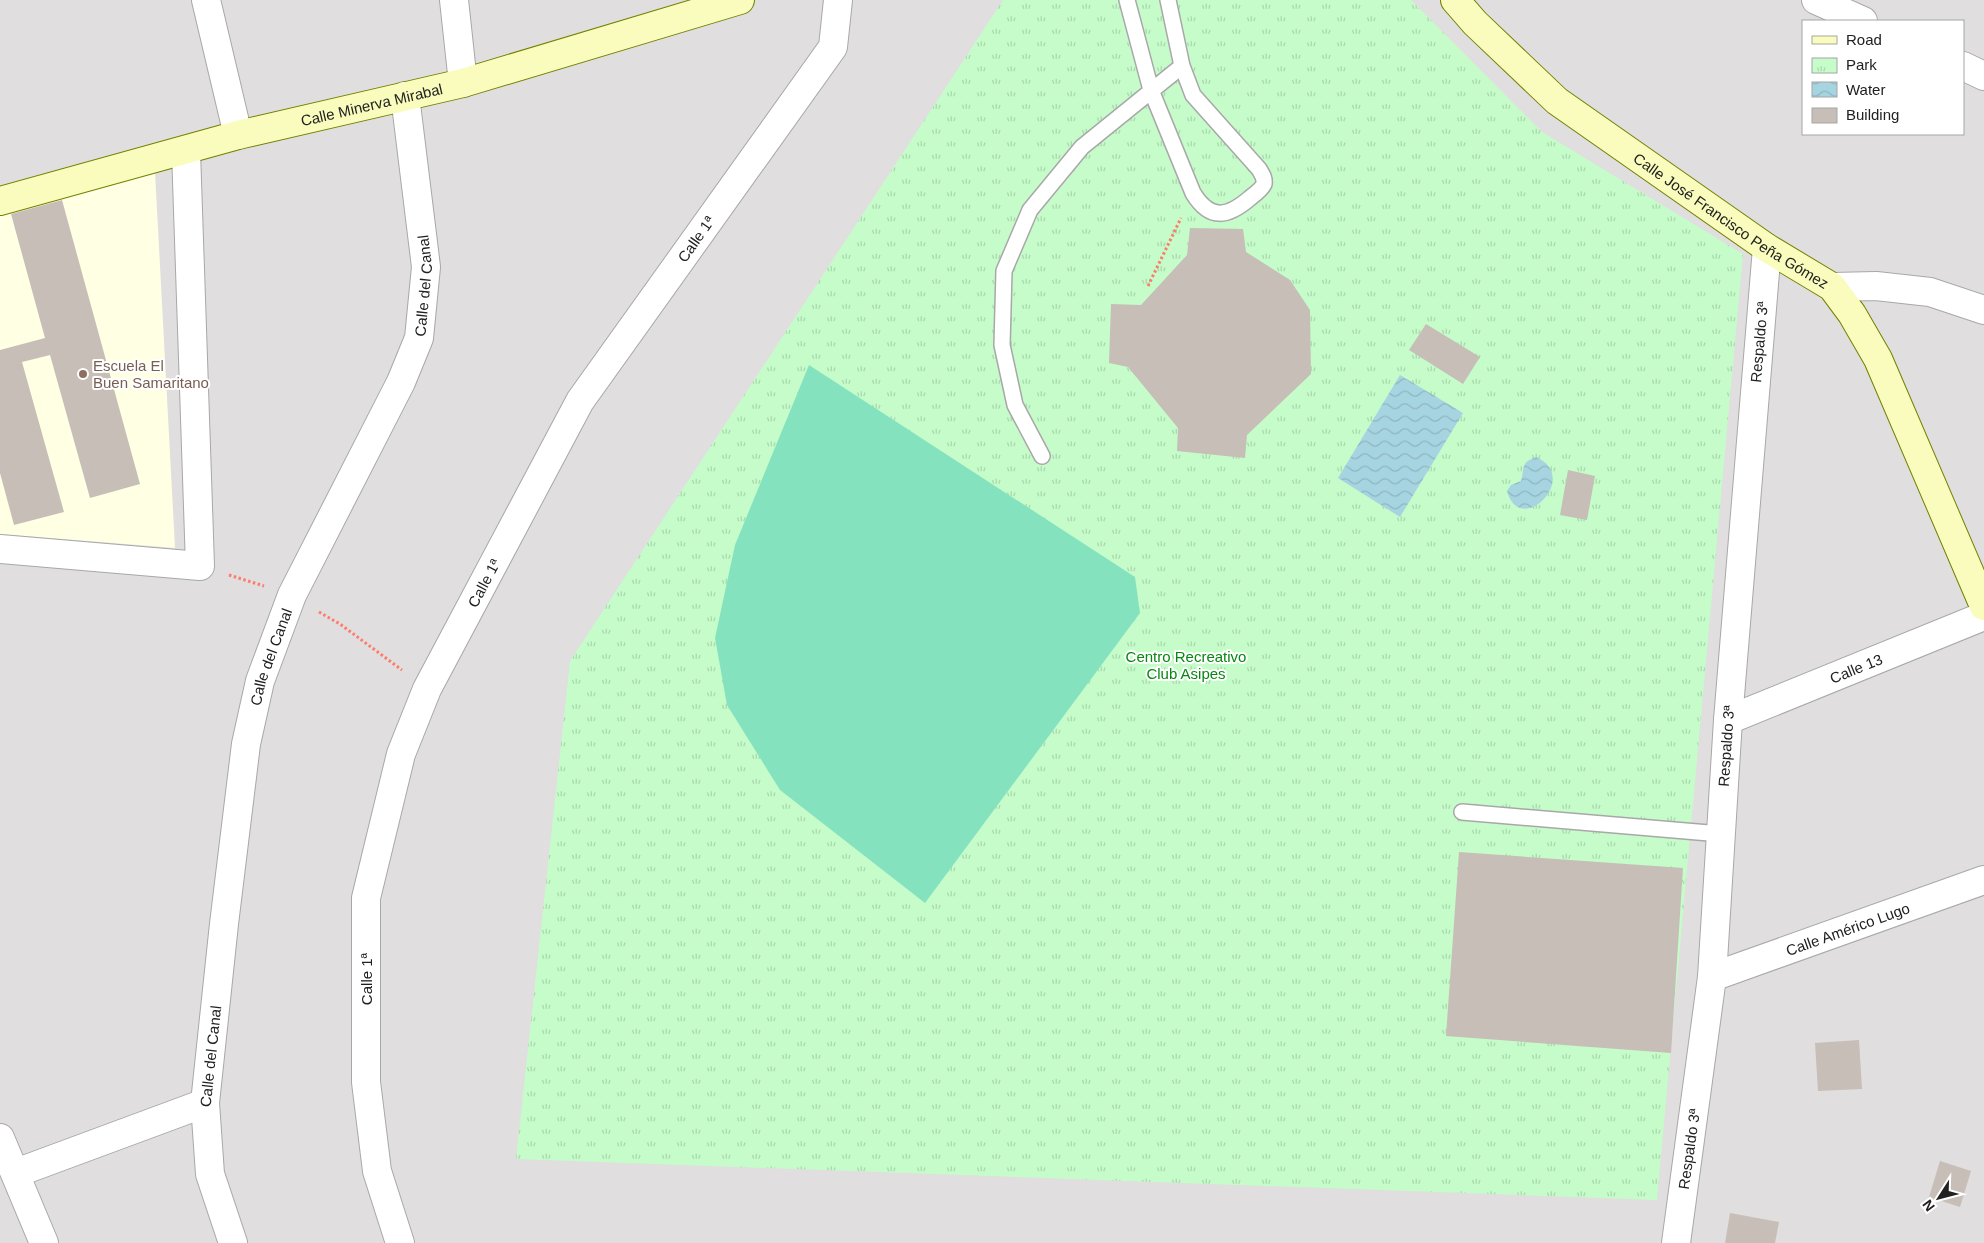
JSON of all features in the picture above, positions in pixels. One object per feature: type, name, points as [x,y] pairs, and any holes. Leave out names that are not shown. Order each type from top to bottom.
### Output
[{"type":"street","points":[[206,0],[238,136]]},
{"type":"street","points":[[454,0],[463,83]]},
{"type":"street","name":"Calle Minerva Mirabal","points":[[0,201],[238,136],[463,83],[740,0]]},
{"type":"street","name":"Calle 1ª","points":[[400,1243],[377,1171],[366,1082],[366,898],[401,754],[427,689],[580,401],[832,46],[838,0]]},
{"type":"street","name":"Calle José Francisco Peña Gómez","points":[[1455,0],[1475,23],[1557,101],[1766,248],[1832,287],[1852,314],[1878,359],[1984,606]]},
{"type":"street","points":[[1816,0],[1861,20]]},
{"type":"street","points":[[1964,66],[1984,76]]},
{"type":"street","name":"Calle del Canal","points":[[233,1243],[210,1174],[205,1103],[246,744],[260,681],[292,595],[401,382],[419,338],[426,267],[405,96]]},
{"type":"street","points":[[0,549],[200,566],[186,151]]},
{"type":"street","name":"Respaldo 3ª","points":[[1676,1243],[1712,977],[1728,720],[1766,248]]},
{"type":"street","points":[[1832,287],[1876,286],[1930,292],[1984,310]]},
{"type":"street","name":"Calle 13","points":[[1728,720],[1984,616]]},
{"type":"street","name":"Calle Américo Lugo","points":[[1712,977],[1984,880]]},
{"type":"street","points":[[16,1173],[205,1103]]},
{"type":"street","points":[[0,1138],[44,1243]]},
{"type":"lane","points":[[1127,0],[1151,90],[1193,193],[1200,204],[1210,212],[1230,212],[1258,191],[1264,185],[1264,178],[1259,169],[1193,95],[1182,66],[1168,0]]},
{"type":"lane","points":[[1042,456],[1015,405],[1002,345],[1004,271],[1030,210],[1082,147],[1182,66]]},
{"type":"lane","points":[[1462,812],[1721,834]]},
{"type":"path","points":[[1148,286],[1193,193]]},
{"type":"path","points":[[200,566],[292,595]]},
{"type":"path","points":[[316,610],[340,624],[427,689]]},
{"type":"shaded area","points":[[0,0],[1984,0],[1984,1243],[0,1243]]},
{"type":"shaded area","name":"Escuela El Buen Samaritano","points":[[155,172],[175,548],[0,534],[0,213]]},
{"type":"green space","name":"Centro Recreativo Club Asipes","points":[[1003,0],[1411,0],[1542,132],[1743,254],[1657,1200],[516,1159],[570,661]]},
{"type":"green space","points":[[809,365],[1135,577],[1140,613],[925,903],[780,790],[727,705],[715,638],[735,545]]},
{"type":"water","points":[[1400,375],[1463,413],[1400,517],[1338,478]]},
{"type":"water","points":[[1536,457],[1548,466],[1553,478],[1544,500],[1534,507],[1523,509],[1514,504],[1507,491],[1511,485],[1521,481],[1523,469],[1527,461]]},
{"type":"building","points":[[62,200],[140,484],[90,498],[50,355],[22,362],[64,512],[14,525],[0,473],[0,350],[45,338],[11,214]]},
{"type":"building","points":[[1190,228],[1243,229],[1246,252],[1290,280],[1310,310],[1311,374],[1247,435],[1245,458],[1177,451],[1178,428],[1128,367],[1109,363],[1111,304],[1141,305],[1187,255]]},
{"type":"building","points":[[1426,324],[1480,357],[1463,384],[1409,350]]},
{"type":"building","points":[[1568,470],[1595,476],[1587,520],[1560,515]]},
{"type":"building","points":[[1459,852],[1683,868],[1671,1053],[1446,1036]]},
{"type":"building","points":[[1859,1040],[1862,1089],[1818,1091],[1815,1043]]},
{"type":"building","points":[[1940,1161],[1971,1171],[1960,1207],[1929,1197]]},
{"type":"building","points":[[1730,1213],[1779,1222],[1775,1243],[1725,1243]]},
{"type":"place","name":"Escuela El Buen Samaritano","points":[[83,374]]}]
